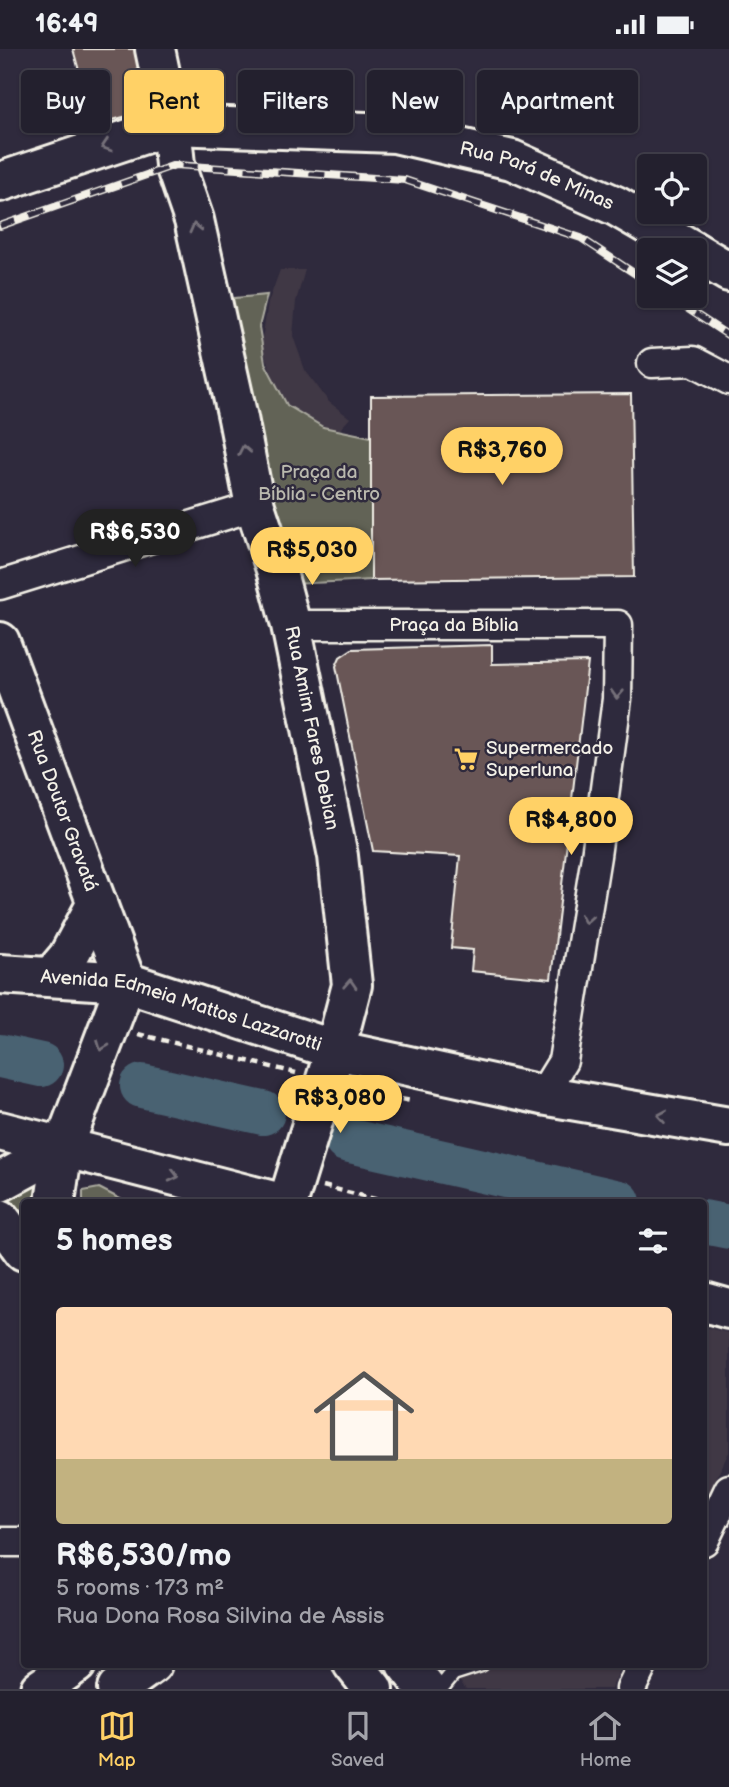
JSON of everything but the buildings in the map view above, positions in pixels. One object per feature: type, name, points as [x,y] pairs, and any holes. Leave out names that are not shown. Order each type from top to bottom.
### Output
[{"type":"main road","name":"Rua Amim Fares Debian","points":[[155,49],[159,70]]},
{"type":"main road","name":"Rua Pará de Minas","points":[[224,127],[395,134],[512,160],[616,206],[671,238]]},
{"type":"main road","name":"Rua Pará de Minas","points":[[0,182],[147,133]]},
{"type":"main road","name":"Rua Amim Fares Debian","points":[[172,133],[175,165],[194,220],[255,506],[291,625],[338,856],[351,972],[352,985],[335,1050],[289,1199]]},
{"type":"main road","name":"Rua Pará de Minas","points":[[707,259],[729,272]]},
{"type":"main road","name":"Rua Doutor Gravatá","points":[[0,642],[126,982]]},
{"type":"main road","name":"Rua Doutor Gravatá","points":[[51,977],[68,957],[97,903]]},
{"type":"main road","name":"Avenida Edmeia Mattos Lazzarotti","points":[[0,974],[126,982],[335,1050],[542,1095],[729,1127]]},
{"type":"main road","points":[[57,1199],[63,1148],[126,982]]},
{"type":"main road","points":[[0,1131],[265,1199]]},
{"type":"main road","points":[[0,1182],[63,1148]]},
{"type":"main road","points":[[0,1219],[21,1247]]},
{"type":"main road","points":[[707,1303],[729,1309]]},
{"type":"main road","points":[[40,1689],[70,1668]]},
{"type":"main road","points":[[117,1689],[146,1668]]},
{"type":"main road","points":[[356,1668],[373,1689]]},
{"type":"main road","points":[[419,1668],[446,1676]]},
{"type":"street","points":[[652,363],[693,361],[729,380]]},
{"type":"street","points":[[0,585],[255,506]]},
{"type":"street","name":"Praça da Bíblia","points":[[291,625],[618,625],[617,699],[596,856],[563,1061],[542,1095]]},
{"type":"street","points":[[707,1535],[729,1489]]},
{"type":"street","points":[[0,1542],[21,1542]]},
{"type":"street","points":[[631,1689],[641,1668]]},
{"type":"lane","points":[[440,1689],[446,1676],[469,1668]]},
{"type":"shaded area","points":[[280,270],[305,270],[296,301],[293,336],[305,370],[329,402],[350,418],[334,436],[307,425],[281,396],[261,346],[268,303]]},
{"type":"shaded area","points":[[707,1328],[729,1333],[729,1452],[707,1497]]},
{"type":"shaded area","points":[[449,1668],[621,1668],[611,1689],[466,1689]]},
{"type":"green space","name":"Praça da Bíblia - Centro","points":[[267,295],[259,327],[265,363],[287,405],[323,427],[371,437],[371,580],[292,584],[214,300]]},
{"type":"green space","points":[[47,1176],[42,1199],[21,1199],[21,1229],[0,1202]]},
{"type":"green space","points":[[99,1188],[120,1199],[83,1199],[83,1191]]},
{"type":"waterway","points":[[0,1056],[41,1065]]},
{"type":"waterway","points":[[142,1086],[263,1113]]},
{"type":"waterway","points":[[346,1140],[606,1199]]},
{"type":"waterway","points":[[707,1223],[729,1227]]},
{"type":"railway","points":[[0,226],[175,165],[405,180],[581,238],[637,275]]},
{"type":"railway","points":[[686,308],[729,336]]},
{"type":"place","name":"Supermercado Superluna","points":[[466,759]]}]
